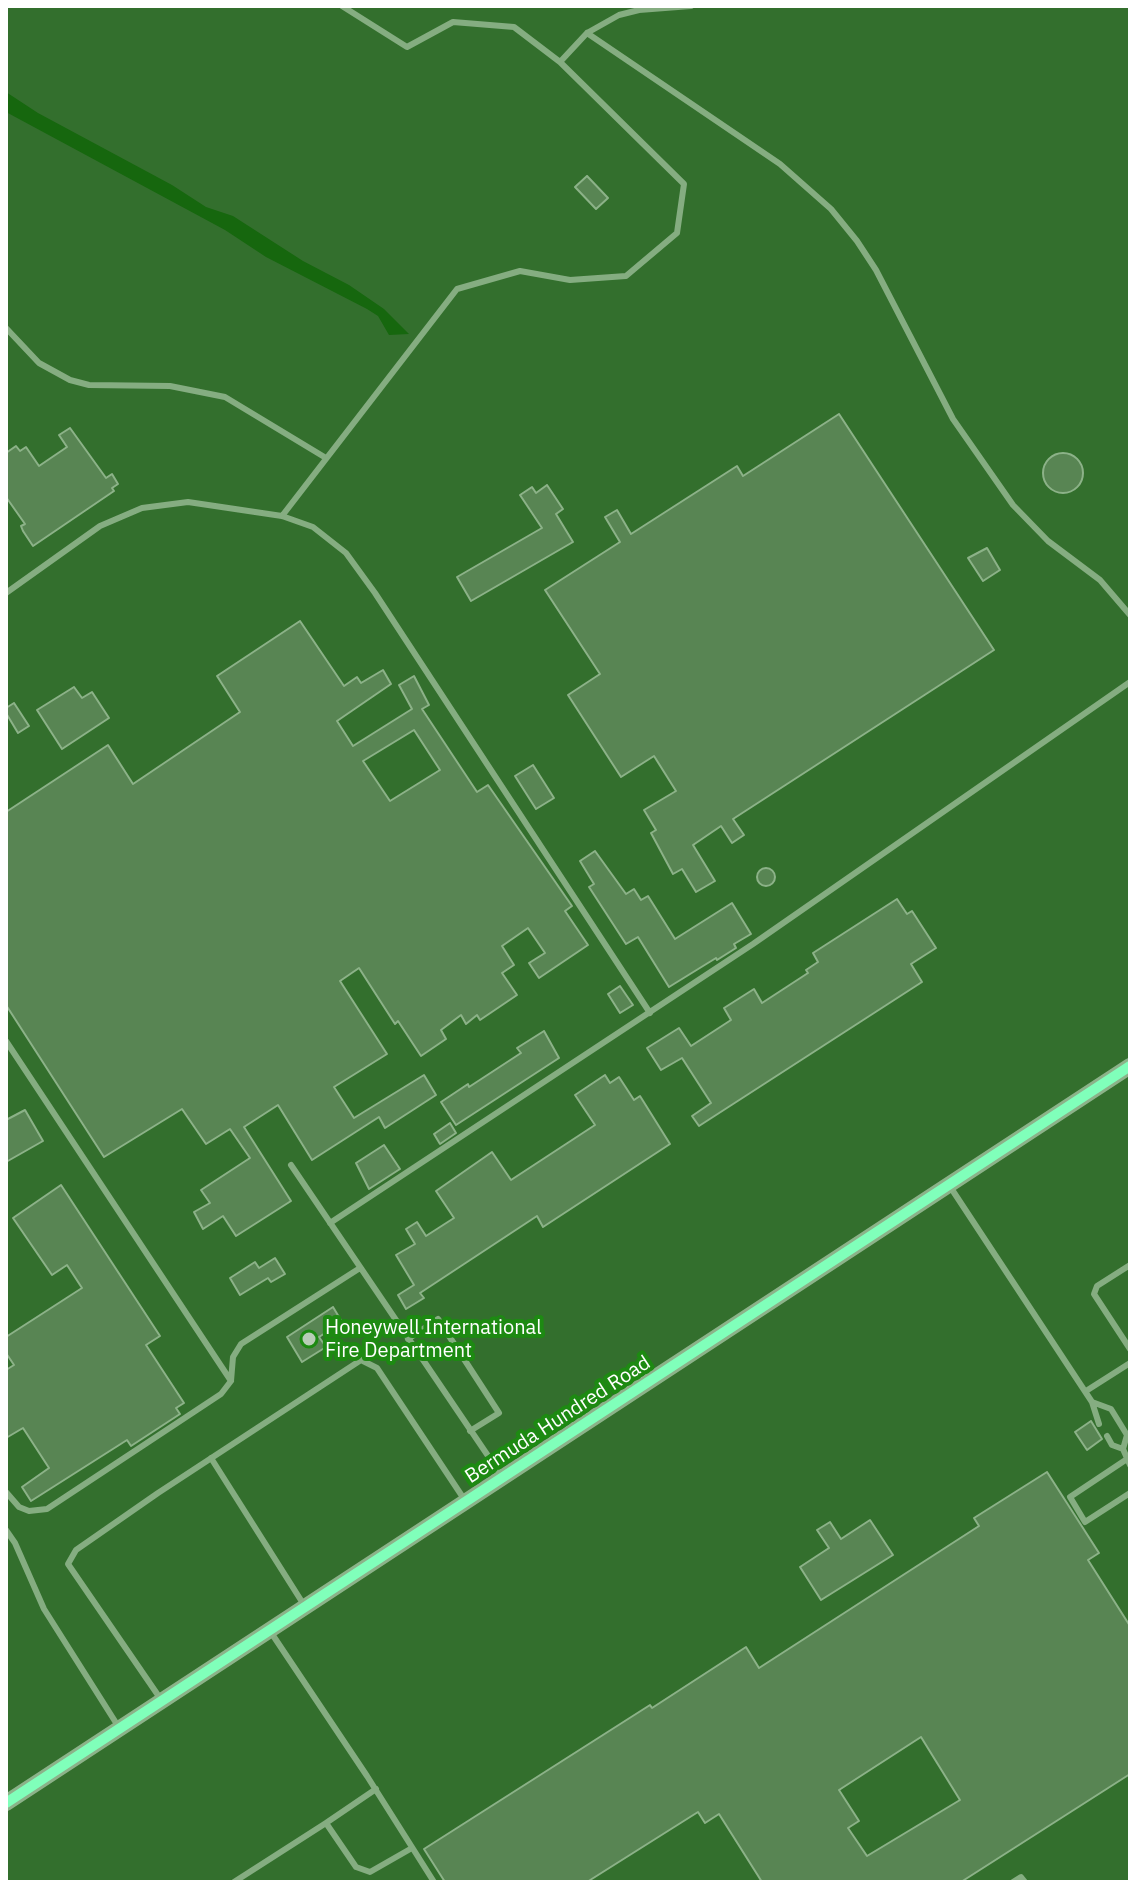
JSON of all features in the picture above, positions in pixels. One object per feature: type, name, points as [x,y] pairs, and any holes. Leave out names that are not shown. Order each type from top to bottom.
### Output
[{"type":"street","name":"Bermuda Hundred Road","points":[[6,1803],[1130,1066]]},
{"type":"lane","points":[[282,516],[457,289],[520,271],[570,280],[626,276],[677,233],[684,184],[560,62],[514,27],[453,22],[407,47],[342,6]]},
{"type":"lane","points":[[560,62],[587,33],[610,19],[639,10],[691,6]]},
{"type":"lane","points":[[587,33],[780,164],[831,209],[876,270],[953,419],[1013,505],[1048,541],[1100,580],[1130,615]]},
{"type":"lane","points":[[6,328],[39,363],[70,380],[89,385],[170,386],[225,397],[326,458]]},
{"type":"lane","points":[[6,593],[100,526],[142,508],[165,503],[188,502],[282,516],[313,527],[346,553],[361,573],[650,1013]]},
{"type":"lane","points":[[330,1223],[753,944],[1130,682]]},
{"type":"lane","points":[[6,1041],[231,1381]]},
{"type":"lane","points":[[291,1165],[503,1478]]},
{"type":"lane","points":[[949,1185],[1086,1391],[1099,1424]]},
{"type":"lane","points":[[1130,1265],[1097,1286],[1094,1294],[1130,1349]]},
{"type":"lane","points":[[6,1492],[13,1502],[29,1511],[47,1509],[221,1394],[231,1381],[233,1357],[241,1344],[360,1268]]},
{"type":"lane","points":[[408,1339],[438,1319],[499,1413],[470,1431]]},
{"type":"lane","points":[[162,1702],[68,1564],[76,1550],[211,1458],[361,1360],[377,1368],[466,1502]]},
{"type":"lane","points":[[1086,1391],[1130,1363]]},
{"type":"lane","points":[[1092,1402],[1111,1409],[1127,1435],[1123,1449],[1129,1462],[1070,1497],[1085,1522],[1130,1493]]},
{"type":"lane","points":[[1107,1436],[1112,1445],[1123,1449]]},
{"type":"lane","points":[[211,1458],[306,1608]]},
{"type":"lane","points":[[6,1530],[44,1609],[120,1729]]},
{"type":"lane","points":[[270,1631],[434,1882]]},
{"type":"lane","points":[[234,1882],[376,1789]]},
{"type":"lane","points":[[326,1823],[356,1867],[370,1872],[412,1848]]},
{"type":"lane","points":[[1013,1882],[1021,1877],[1025,1882]]},
{"type":"shaded area","points":[[6,92],[206,207],[233,216],[303,261],[349,285],[384,309],[409,334],[389,335],[378,316],[367,309],[266,257],[225,230],[6,112]]},
{"type":"building","points":[[587,176],[608,198],[596,209],[575,187]]},
{"type":"building","points":[[839,414],[994,650],[733,819],[744,835],[732,843],[721,826],[693,845],[715,881],[696,892],[682,869],[673,874],[651,833],[656,830],[644,810],[676,791],[654,756],[621,777],[568,695],[600,674],[545,590],[620,542],[605,517],[617,510],[631,534],[737,466],[743,476]]},
{"type":"building","points":[[70,428],[106,478],[112,474],[118,484],[112,488],[114,491],[33,546],[21,526],[25,524],[6,497],[6,453],[16,446],[20,451],[26,447],[39,466],[67,447],[59,435]]},
{"type":"building","points":[[1063,453],[1077,459],[1083,473],[1077,487],[1063,493],[1049,487],[1043,473],[1049,459]]},
{"type":"building","points":[[547,485],[563,509],[556,514],[573,542],[471,601],[457,577],[542,528],[520,495],[532,487],[536,493]]},
{"type":"building","points":[[987,548],[1000,570],[983,581],[968,558]]},
{"type":"building","points":[[300,621],[344,686],[357,677],[361,683],[383,670],[391,684],[337,721],[353,746],[412,709],[399,685],[414,676],[429,705],[422,709],[477,792],[488,785],[572,906],[565,911],[588,945],[539,978],[529,963],[545,953],[528,928],[502,946],[514,965],[502,973],[517,995],[480,1020],[477,1015],[466,1024],[461,1015],[441,1030],[446,1039],[421,1056],[398,1021],[395,1024],[359,968],[340,981],[387,1054],[334,1087],[354,1118],[424,1075],[436,1095],[385,1128],[379,1117],[312,1160],[278,1105],[244,1127],[291,1201],[236,1236],[223,1216],[203,1229],[194,1212],[210,1203],[201,1190],[250,1158],[230,1129],[206,1144],[182,1109],[104,1157],[6,1005],[6,812],[108,745],[133,784],[240,712],[217,676]],"holes":[[[414,730],[440,770],[390,801],[363,761]]]},
{"type":"building","points":[[74,687],[82,698],[92,692],[109,718],[62,749],[37,710]]},
{"type":"building","points":[[14,703],[29,726],[18,733],[6,713],[6,708]]},
{"type":"building","points":[[533,765],[554,798],[536,809],[515,776]]},
{"type":"building","points":[[595,851],[626,894],[634,889],[641,900],[648,896],[675,939],[732,903],[751,934],[734,944],[736,948],[669,987],[638,937],[626,944],[589,887],[594,884],[580,861]]},
{"type":"building","points":[[766,868],[775,877],[766,886],[757,877]]},
{"type":"building","points":[[897,899],[907,914],[912,911],[936,948],[911,964],[922,982],[699,1126],[692,1116],[711,1103],[682,1058],[661,1070],[647,1048],[679,1028],[691,1046],[731,1020],[724,1008],[754,989],[762,1003],[808,973],[806,970],[818,962],[813,953]]},
{"type":"building","points":[[620,986],[633,1005],[620,1013],[608,994]]},
{"type":"building","points":[[544,1031],[559,1058],[456,1125],[441,1102],[521,1053],[517,1048]]},
{"type":"building","points":[[605,1075],[610,1083],[619,1077],[634,1100],[640,1096],[670,1144],[543,1227],[537,1216],[420,1293],[424,1298],[406,1309],[398,1295],[414,1285],[396,1255],[415,1244],[406,1229],[417,1222],[426,1236],[454,1218],[436,1191],[492,1152],[511,1180],[595,1125],[575,1095]]},
{"type":"building","points":[[25,1110],[43,1141],[6,1162],[6,1120]]},
{"type":"building","points":[[450,1123],[456,1133],[440,1144],[434,1134]]},
{"type":"building","points":[[384,1145],[400,1169],[369,1189],[356,1163]]},
{"type":"building","points":[[61,1185],[160,1336],[146,1345],[184,1403],[176,1408],[180,1414],[131,1446],[127,1440],[31,1501],[22,1487],[49,1468],[23,1428],[6,1438],[6,1370],[14,1365],[6,1353],[6,1337],[82,1288],[67,1265],[52,1275],[13,1218]]},
{"type":"building","points":[[275,1258],[285,1274],[271,1282],[268,1278],[240,1295],[230,1278],[255,1262],[259,1268]]},
{"type":"building","points":[[333,1307],[342,1322],[319,1337],[326,1347],[302,1362],[287,1337]]},
{"type":"building","points":[[1091,1421],[1102,1439],[1087,1450],[1075,1432]]},
{"type":"building","points":[[1047,1472],[1099,1553],[1088,1560],[1130,1626],[1130,1774],[961,1882],[762,1882],[719,1814],[705,1823],[698,1812],[587,1882],[445,1882],[424,1849],[746,1647],[759,1668],[979,1526],[974,1518]],"holes":[[[921,1737],[960,1800],[867,1856],[848,1828],[859,1821],[839,1790]]]},
{"type":"building","points":[[870,1520],[893,1555],[821,1600],[800,1567],[829,1548],[817,1530],[830,1522],[841,1539]]},
{"type":"cycle path","points":[[6,1803],[1130,1066]]},
{"type":"place","name":"Honeywell International Fire Department","points":[[309,1339]]}]
